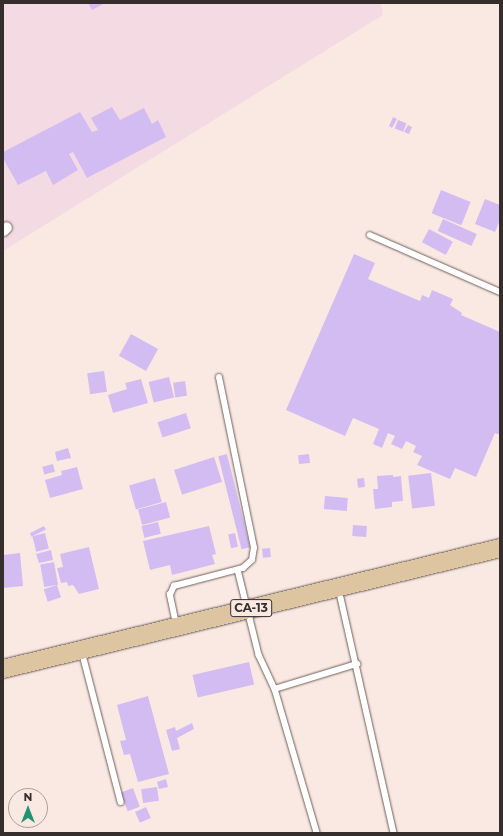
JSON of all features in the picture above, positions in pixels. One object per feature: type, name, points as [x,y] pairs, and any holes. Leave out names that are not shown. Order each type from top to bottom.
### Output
[{"type":"main road","name":"CA-13","points":[[3,669],[500,548]]},
{"type":"lane","points":[[370,235],[500,292]]},
{"type":"lane","points":[[177,626],[170,595],[174,586],[238,570],[252,560],[254,548],[219,378]]},
{"type":"lane","points":[[238,570],[259,655],[275,689],[317,833]]},
{"type":"lane","points":[[338,587],[357,664],[394,833]]},
{"type":"lane","points":[[82,649],[121,802]]},
{"type":"lane","points":[[275,689],[357,664]]},
{"type":"shaded area","points":[[3,3],[381,3],[383,15],[3,251]]},
{"type":"building","points":[[88,3],[105,3],[92,10]]},
{"type":"building","points":[[112,107],[120,120],[144,108],[152,124],[158,120],[166,137],[87,178],[73,152],[69,154],[78,170],[53,185],[46,171],[18,185],[3,158],[3,152],[80,112],[92,132],[98,130],[91,118]]},
{"type":"building","points":[[393,117],[397,119],[392,128],[389,126]]},
{"type":"building","points":[[398,120],[406,123],[403,132],[395,128]]},
{"type":"building","points":[[408,125],[412,127],[409,134],[404,132]]},
{"type":"building","points":[[441,190],[471,202],[461,225],[432,213]]},
{"type":"building","points":[[485,199],[500,205],[500,220],[495,232],[475,224]]},
{"type":"building","points":[[443,219],[477,234],[472,246],[438,231]]},
{"type":"building","points":[[429,229],[453,242],[446,255],[422,242]]},
{"type":"building","points":[[354,254],[375,263],[368,279],[420,301],[422,295],[429,298],[432,290],[453,299],[450,305],[462,313],[461,315],[500,332],[500,435],[495,433],[476,477],[455,468],[450,479],[417,465],[422,456],[413,452],[416,446],[406,441],[402,449],[391,444],[395,436],[388,433],[382,448],[373,444],[379,429],[353,418],[345,436],[286,410]]},
{"type":"building","points":[[131,334],[158,349],[146,371],[119,356]]},
{"type":"building","points":[[104,371],[107,392],[90,394],[87,373]]},
{"type":"building","points":[[169,377],[174,397],[154,402],[149,382]]},
{"type":"building","points":[[141,379],[148,403],[113,413],[108,395],[127,389],[125,383]]},
{"type":"building","points":[[185,381],[187,396],[175,398],[173,383]]},
{"type":"building","points":[[186,413],[191,428],[162,437],[157,422]]},
{"type":"building","points":[[68,448],[71,458],[57,461],[55,452]]},
{"type":"building","points":[[227,454],[250,547],[241,549],[218,456]]},
{"type":"building","points":[[309,454],[310,463],[299,464],[298,455]]},
{"type":"building","points":[[214,457],[222,482],[182,495],[174,470]]},
{"type":"building","points":[[53,464],[55,472],[44,474],[42,467]]},
{"type":"building","points":[[77,467],[83,489],[50,498],[45,480],[62,475],[61,471]]},
{"type":"building","points":[[431,473],[435,506],[412,509],[408,476]]},
{"type":"building","points":[[393,475],[393,477],[401,476],[403,501],[392,502],[392,507],[375,509],[373,489],[378,489],[377,476]]},
{"type":"building","points":[[155,478],[162,502],[136,509],[129,485]]},
{"type":"building","points":[[364,478],[365,487],[358,488],[357,479]]},
{"type":"building","points":[[325,496],[348,498],[347,511],[324,509]]},
{"type":"building","points":[[166,502],[170,517],[142,525],[138,510]]},
{"type":"building","points":[[158,522],[161,534],[144,538],[142,526]]},
{"type":"building","points":[[353,525],[367,526],[366,537],[352,536]]},
{"type":"building","points":[[44,526],[46,530],[32,537],[30,533]]},
{"type":"building","points":[[209,526],[216,554],[212,555],[215,564],[172,575],[170,565],[150,570],[143,541]]},
{"type":"building","points":[[45,533],[49,549],[36,552],[32,536]]},
{"type":"building","points":[[235,533],[238,547],[231,548],[228,534]]},
{"type":"building","points":[[89,547],[99,589],[79,594],[73,585],[68,586],[67,582],[61,583],[57,568],[63,567],[60,554]]},
{"type":"building","points":[[270,548],[271,557],[263,558],[262,549]]},
{"type":"building","points":[[51,550],[53,560],[39,563],[36,554]]},
{"type":"building","points":[[20,553],[23,586],[3,588],[3,555]]},
{"type":"building","points":[[54,562],[58,585],[44,587],[40,564]]},
{"type":"building","points":[[57,585],[61,597],[48,602],[44,589]]},
{"type":"building","points":[[249,662],[254,684],[198,697],[192,675]]},
{"type":"building","points":[[148,696],[169,774],[138,782],[130,754],[124,755],[120,741],[126,740],[117,705]]},
{"type":"building","points":[[192,723],[194,729],[177,738],[180,749],[172,751],[166,730],[175,727],[176,731]]},
{"type":"building","points":[[166,779],[168,787],[159,789],[157,782]]},
{"type":"building","points":[[157,787],[159,801],[143,803],[141,789]]},
{"type":"building","points":[[133,788],[140,807],[128,811],[121,792]]},
{"type":"building","points":[[146,807],[151,818],[140,823],[135,812]]}]
